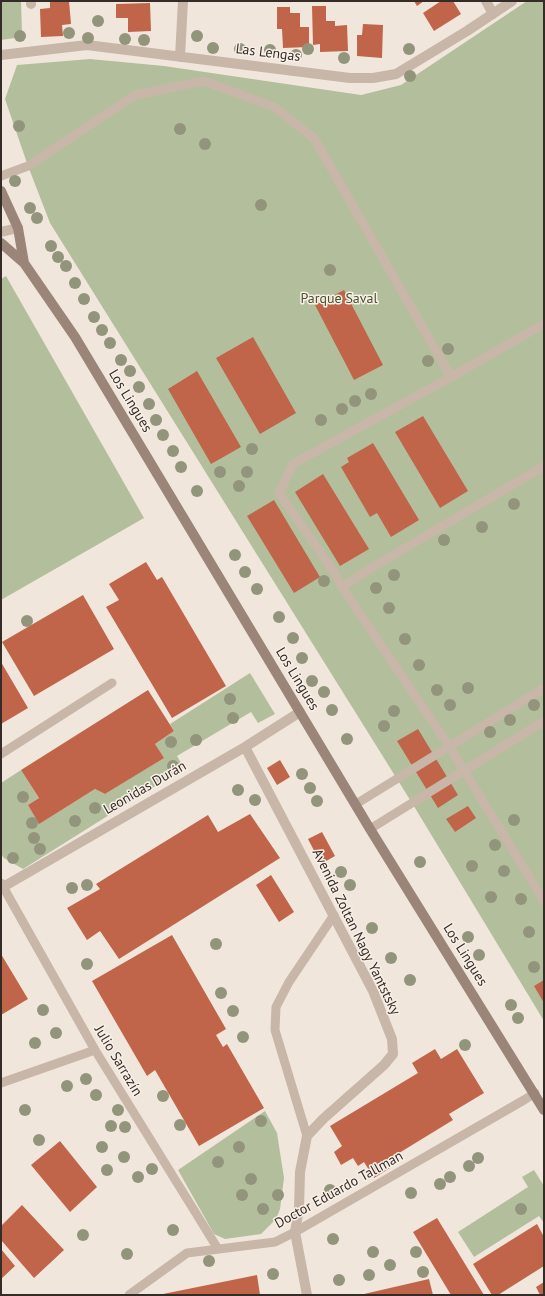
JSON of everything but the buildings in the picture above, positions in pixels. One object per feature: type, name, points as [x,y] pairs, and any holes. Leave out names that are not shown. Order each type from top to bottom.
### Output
[{"type":"main road","name":"Los Lingues","points":[[1,191],[4,205],[18,228],[24,263]]},
{"type":"main road","name":"Los Lingues","points":[[1,243],[24,263],[75,337],[370,828],[544,1110]]},
{"type":"street","points":[[180,57],[183,1]]},
{"type":"street","points":[[486,1],[493,14]]},
{"type":"street","name":"Las Lengas","points":[[1,55],[87,45],[350,78],[373,78],[396,74],[467,32],[512,1]]},
{"type":"street","points":[[1,232],[18,228]]},
{"type":"street","name":"Leonidas Durán","points":[[2,885],[245,747],[300,712]]},
{"type":"street","name":"Avenida Zoltan Nagy Yantstsky","points":[[245,747],[373,991],[392,1039],[393,1054],[384,1065],[323,1118],[307,1136]]},
{"type":"street","points":[[307,1136],[300,1172],[299,1209],[295,1232],[307,1295]]},
{"type":"lane","points":[[1,176],[28,166],[135,95],[204,81],[274,107],[314,138],[452,377]]},
{"type":"lane","points":[[544,324],[452,377],[293,464],[279,492],[336,575],[342,587],[449,746],[544,900]]},
{"type":"lane","points":[[342,587],[373,567],[544,466]]},
{"type":"lane","points":[[1,754],[112,683]]},
{"type":"lane","points":[[356,804],[544,688]]},
{"type":"lane","points":[[370,828],[544,721]]},
{"type":"lane","name":"Julio Sarrazín","points":[[2,885],[95,1050],[218,1249]]},
{"type":"lane","points":[[307,1136],[275,1030],[276,1007],[289,982],[334,915]]},
{"type":"lane","points":[[1,1083],[95,1050]]},
{"type":"lane","name":"Doctor Eduardo Tallman","points":[[129,1295],[187,1253],[275,1242],[295,1232],[534,1093]]},
{"type":"green space","points":[[1,1],[21,1],[22,32],[15,38],[1,40]]},
{"type":"green space","name":"Parque Saval","points":[[527,1],[544,1],[544,1021],[412,803],[50,223],[28,166],[5,99],[17,65],[90,59],[164,66],[361,95],[401,85]]},
{"type":"green space","points":[[6,276],[144,518],[1,600],[1,279]]},
{"type":"green space","points":[[250,673],[275,714],[258,723],[251,712],[177,756],[184,768],[23,869],[4,858],[1,854],[1,783],[21,770],[39,798],[28,805],[39,823],[95,789],[105,794],[163,758],[155,744],[174,731],[170,724]]},
{"type":"green space","points":[[265,1111],[277,1133],[284,1178],[280,1209],[276,1219],[261,1234],[225,1239],[214,1234],[178,1170]]},
{"type":"green space","points":[[534,1170],[544,1186],[544,1223],[539,1216],[474,1257],[458,1232],[528,1187],[522,1177]]}]
